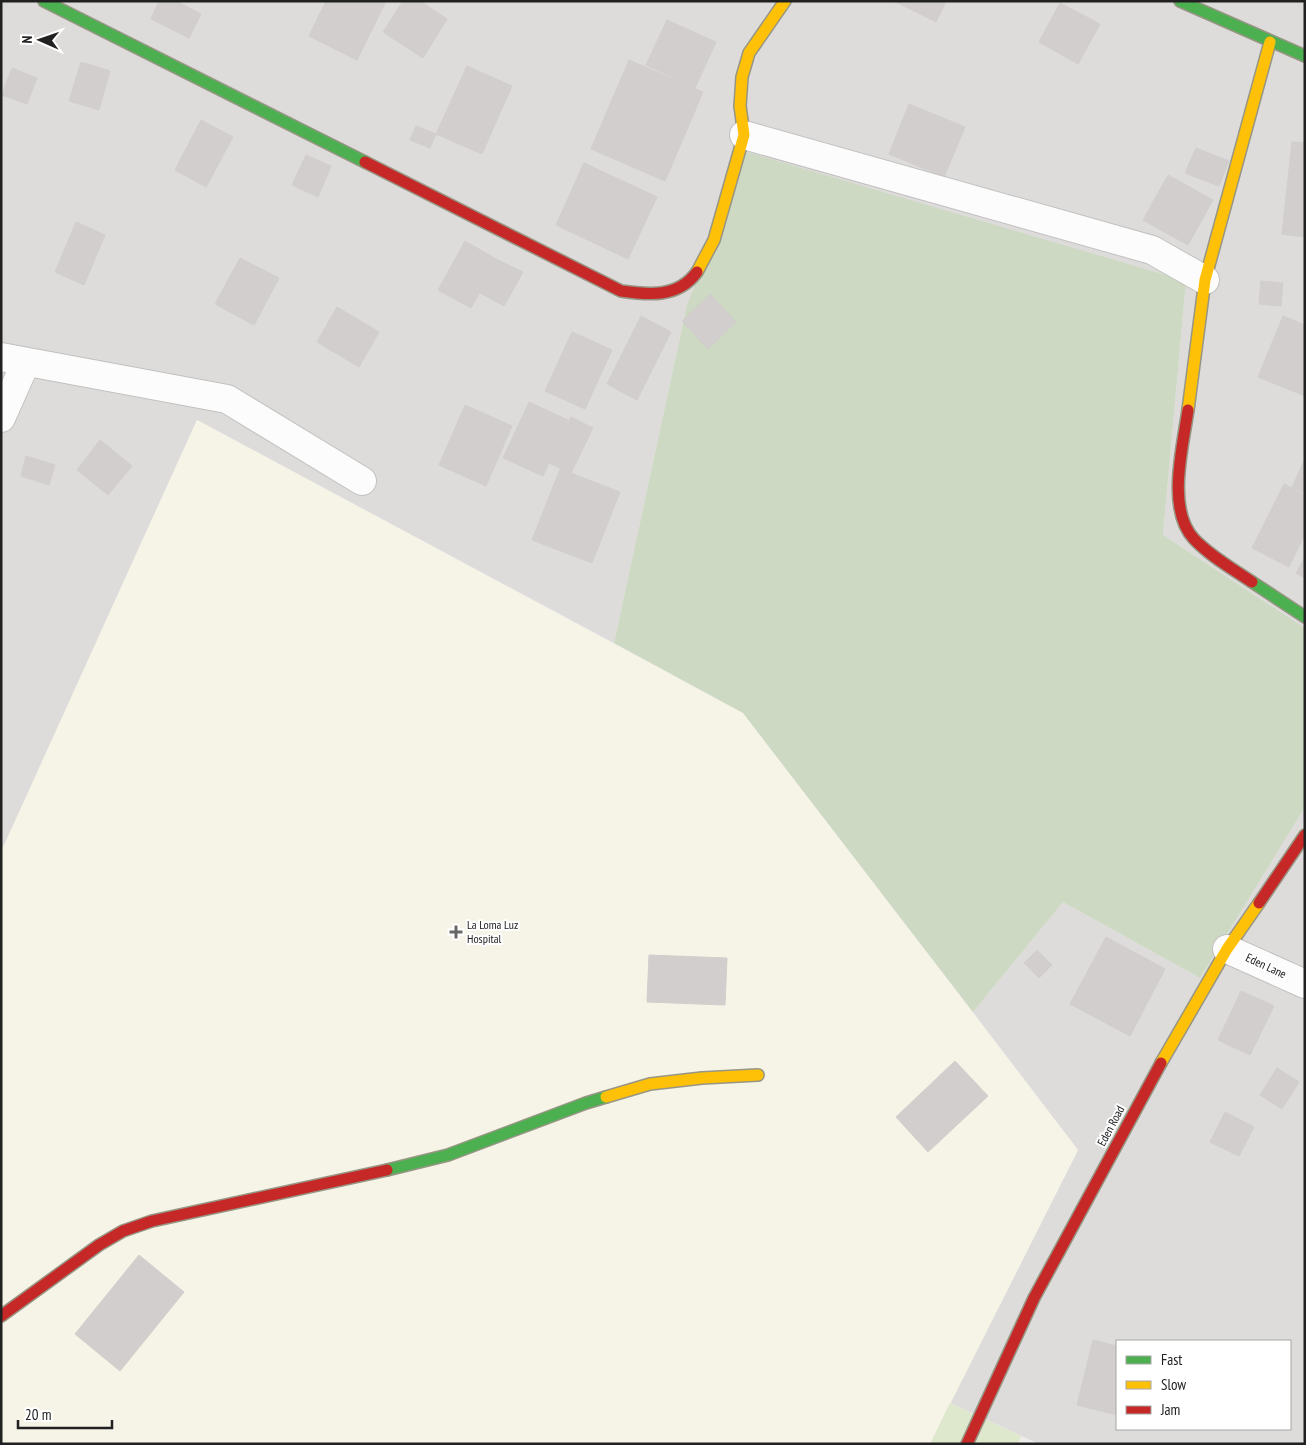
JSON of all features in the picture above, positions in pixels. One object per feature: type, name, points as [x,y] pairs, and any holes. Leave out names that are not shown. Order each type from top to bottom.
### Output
[{"type":"street","points":[[44,1],[622,291],[649,295],[676,290],[696,274],[714,240],[744,135],[740,106],[742,77],[749,53],[785,1]]},
{"type":"street","points":[[1180,1],[1305,56]]},
{"type":"street","points":[[1270,42],[1206,280],[1178,483],[1179,511],[1193,538],[1226,565],[1305,617]]},
{"type":"street","points":[[744,135],[1152,250],[1206,280]]},
{"type":"street","points":[[1,418],[13,360],[227,399],[362,480]]},
{"type":"street","name":"Eden Road","points":[[966,1444],[1034,1298],[1144,1092],[1227,949],[1305,836]]},
{"type":"street","name":"Eden Lane","points":[[1227,949],[1305,984]]},
{"type":"street","points":[[1,1316],[99,1245],[123,1230],[152,1221],[327,1184],[448,1155],[586,1103],[650,1084],[702,1078],[758,1075]]},
{"type":"shaded area","points":[[1,1],[1305,1],[1305,628],[1163,535],[1186,281],[687,305],[614,643],[197,420],[1,852]]},
{"type":"shaded area","name":"La Loma Luz Hospital","points":[[197,420],[743,713],[1078,1150],[930,1444],[1,1444],[1,852]]},
{"type":"shaded area","points":[[1305,807],[1305,1438],[1302,1444],[1039,1444],[950,1403],[1078,1150],[973,1012],[1063,902],[1200,978]]},
{"type":"green space","points":[[747,152],[1186,281],[1163,535],[1305,628],[1305,807],[1200,978],[1063,902],[973,1012],[743,713],[614,643],[687,305]]},
{"type":"green space","points":[[950,1403],[1021,1436],[1018,1444],[930,1444]]},
{"type":"building","points":[[159,1],[176,1],[201,14],[189,38],[151,19]]},
{"type":"building","points":[[326,1],[386,1],[357,60],[309,36]]},
{"type":"building","points":[[403,1],[420,1],[447,19],[423,58],[383,32]]},
{"type":"building","points":[[894,1],[946,1],[936,22]]},
{"type":"building","points":[[1060,3],[1100,24],[1078,64],[1039,42]]},
{"type":"building","points":[[667,20],[716,42],[695,88],[646,65]]},
{"type":"building","points":[[629,60],[703,92],[665,181],[591,149]]},
{"type":"building","points":[[81,62],[110,71],[99,110],[69,101]]},
{"type":"building","points":[[467,66],[512,86],[482,154],[436,134]]},
{"type":"building","points":[[12,68],[37,78],[27,104],[2,95]]},
{"type":"building","points":[[909,104],[965,127],[944,177],[889,154]]},
{"type":"building","points":[[201,120],[233,137],[206,187],[175,170]]},
{"type":"building","points":[[416,126],[436,134],[430,148],[410,140]]},
{"type":"building","points":[[1292,142],[1305,143],[1305,237],[1282,234]]},
{"type":"building","points":[[1196,148],[1229,161],[1219,186],[1185,173]]},
{"type":"building","points":[[306,155],[331,166],[318,197],[292,185]]},
{"type":"building","points":[[584,163],[657,197],[628,259],[556,225]]},
{"type":"building","points":[[1168,175],[1213,200],[1188,245],[1143,220]]},
{"type":"building","points":[[76,222],[105,235],[84,285],[55,272]]},
{"type":"building","points":[[465,241],[498,260],[471,308],[438,290]]},
{"type":"building","points":[[240,258],[279,278],[254,325],[215,304]]},
{"type":"building","points":[[498,260],[523,272],[504,306],[480,293]]},
{"type":"building","points":[[1261,281],[1283,283],[1281,306],[1259,304]]},
{"type":"building","points":[[710,294],[736,322],[708,349],[682,321]]},
{"type":"building","points":[[337,307],[379,332],[359,367],[317,342]]},
{"type":"building","points":[[641,316],[671,332],[637,400],[607,384]]},
{"type":"building","points":[[1283,316],[1305,325],[1305,396],[1258,377]]},
{"type":"building","points":[[572,332],[612,350],[585,409],[545,391]]},
{"type":"building","points":[[529,402],[568,420],[543,476],[503,458]]},
{"type":"building","points":[[465,405],[512,426],[486,486],[439,465]]},
{"type":"building","points":[[571,417],[593,428],[571,473],[549,463]]},
{"type":"building","points":[[100,440],[132,466],[108,495],[77,470]]},
{"type":"building","points":[[26,456],[55,465],[49,485],[21,476]]},
{"type":"building","points":[[1305,459],[1305,493],[1292,487]]},
{"type":"building","points":[[560,469],[620,492],[592,563],[532,540]]},
{"type":"building","points":[[1284,484],[1305,495],[1305,534],[1289,567],[1252,548]]},
{"type":"building","points":[[1305,557],[1305,578],[1296,573]]},
{"type":"building","points":[[1106,937],[1165,969],[1130,1036],[1070,1004]]},
{"type":"building","points":[[1037,950],[1052,965],[1039,978],[1024,963]]},
{"type":"building","points":[[649,955],[727,958],[725,1005],[647,1002]]},
{"type":"building","points":[[1241,991],[1274,1006],[1250,1055],[1218,1040]]},
{"type":"building","points":[[955,1061],[988,1096],[928,1152],[896,1117]]},
{"type":"building","points":[[1277,1068],[1299,1082],[1282,1109],[1260,1095]]},
{"type":"building","points":[[1225,1112],[1254,1127],[1239,1156],[1210,1142]]},
{"type":"building","points":[[139,1255],[184,1292],[120,1371],[75,1334]]},
{"type":"building","points":[[1093,1340],[1116,1346],[1116,1415],[1077,1405]]},
{"type":"traffic: fast","points":[[44,1],[365,162]]},
{"type":"traffic: fast","points":[[1180,1],[1305,56]]},
{"type":"traffic: fast","points":[[1252,582],[1305,617]]},
{"type":"traffic: fast","points":[[387,1170],[448,1155],[606,1097]]},
{"type":"traffic: slow","points":[[697,272],[714,240],[744,135],[740,106],[742,77],[749,53],[785,1]]},
{"type":"traffic: slow","points":[[1188,410],[1205,280],[1270,42]]},
{"type":"traffic: slow","points":[[1161,1063],[1227,949],[1259,903]]},
{"type":"traffic: slow","points":[[606,1097],[650,1084],[702,1078],[758,1075]]},
{"type":"traffic: jam","points":[[365,162],[621,291],[662,293],[681,286],[697,272]]},
{"type":"traffic: jam","points":[[1188,410],[1180,459],[1178,494],[1185,526],[1194,539],[1207,551],[1252,582]]},
{"type":"traffic: jam","points":[[1259,903],[1305,835]]},
{"type":"traffic: jam","points":[[967,1444],[1034,1298],[1161,1063]]},
{"type":"traffic: jam","points":[[1,1316],[99,1245],[123,1231],[152,1221],[387,1170]]},
{"type":"place","name":"La Loma Luz Hospital","points":[[456,932]]}]
